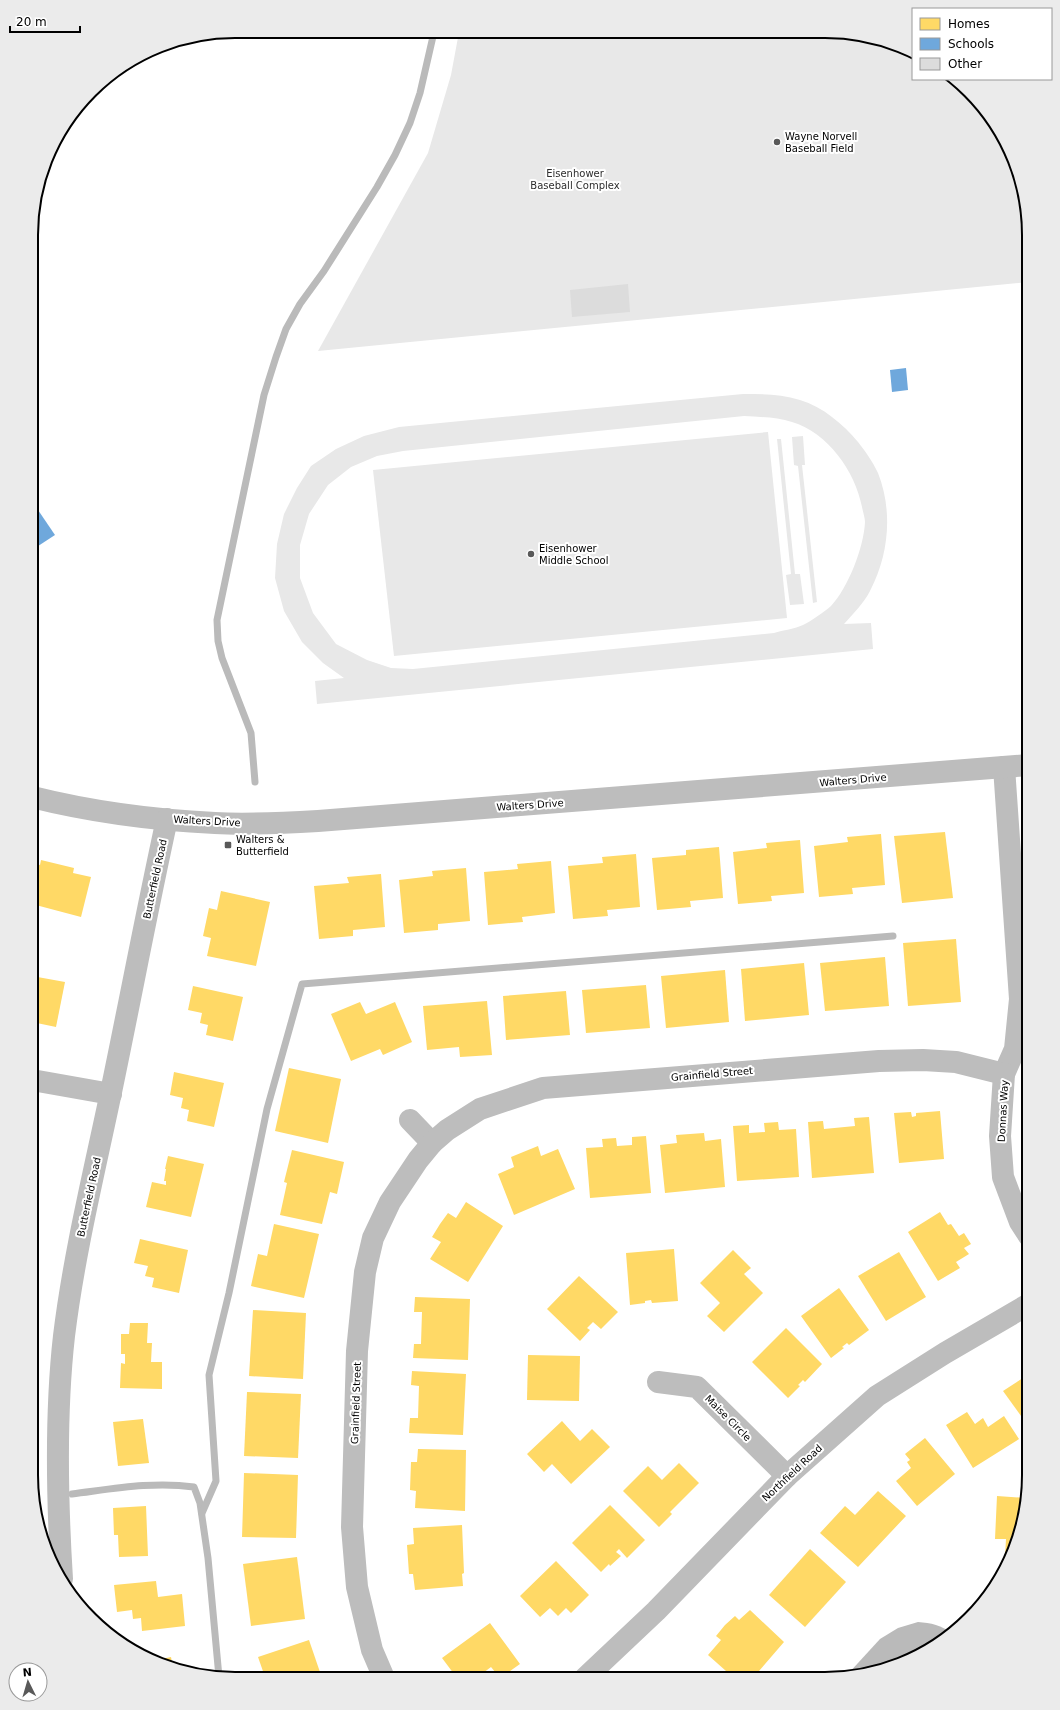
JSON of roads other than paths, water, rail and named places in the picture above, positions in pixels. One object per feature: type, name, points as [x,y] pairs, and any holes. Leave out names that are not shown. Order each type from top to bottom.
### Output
[{"type":"street","name":"Walters Drive","points":[[38,798],[90,809],[144,817],[216,823],[318,821],[1022,766]]},
{"type":"street","name":"Donnas Way","points":[[1004,767],[1020,999],[1015,1049],[1004,1074],[1000,1136],[1003,1177],[1022,1225]]},
{"type":"street","name":"Butterfield Road","points":[[58,1562],[49,1524],[64,1336],[80,1240],[167,819]]},
{"type":"street","name":"Grainfield Street","points":[[381,1672],[372,1650],[357,1587],[352,1526],[357,1347],[365,1272],[373,1238],[390,1202],[418,1160],[432,1143],[447,1130],[480,1109],[542,1088],[873,1062],[923,1060],[956,1062],[1004,1074]]},
{"type":"street","points":[[38,1081],[111,1094]]},
{"type":"street","points":[[410,1120],[432,1143]]},
{"type":"street","name":"Northfield Road","points":[[591,1672],[656,1611],[787,1476],[877,1396],[945,1353],[1022,1308]]},
{"type":"street","name":"Maise Circle","points":[[658,1382],[697,1387],[787,1476]]},
{"type":"waterway","points":[[255,782],[251,733],[222,658],[218,641],[217,620],[264,395],[286,329],[300,304],[324,271],[377,187],[395,155],[410,123],[420,93],[433,38]]},
{"type":"waterway","points":[[202,1513],[216,1481],[209,1375],[229,1293],[267,1109],[302,984],[893,936]]},
{"type":"waterway","points":[[72,1494],[148,1485],[179,1485],[194,1487],[200,1503],[208,1558],[218,1671]]},
{"type":"place","name":"Wayne Norvell Baseball Field","points":[[777,142]]},
{"type":"place","name":"Eisenhower Middle School","points":[[531,554]]},
{"type":"place","name":"Walters & Butterfield","points":[[228,845]]},
{"type":"park label","name":"Eisenhower Baseball Complex","points":[[575,178]]}]
